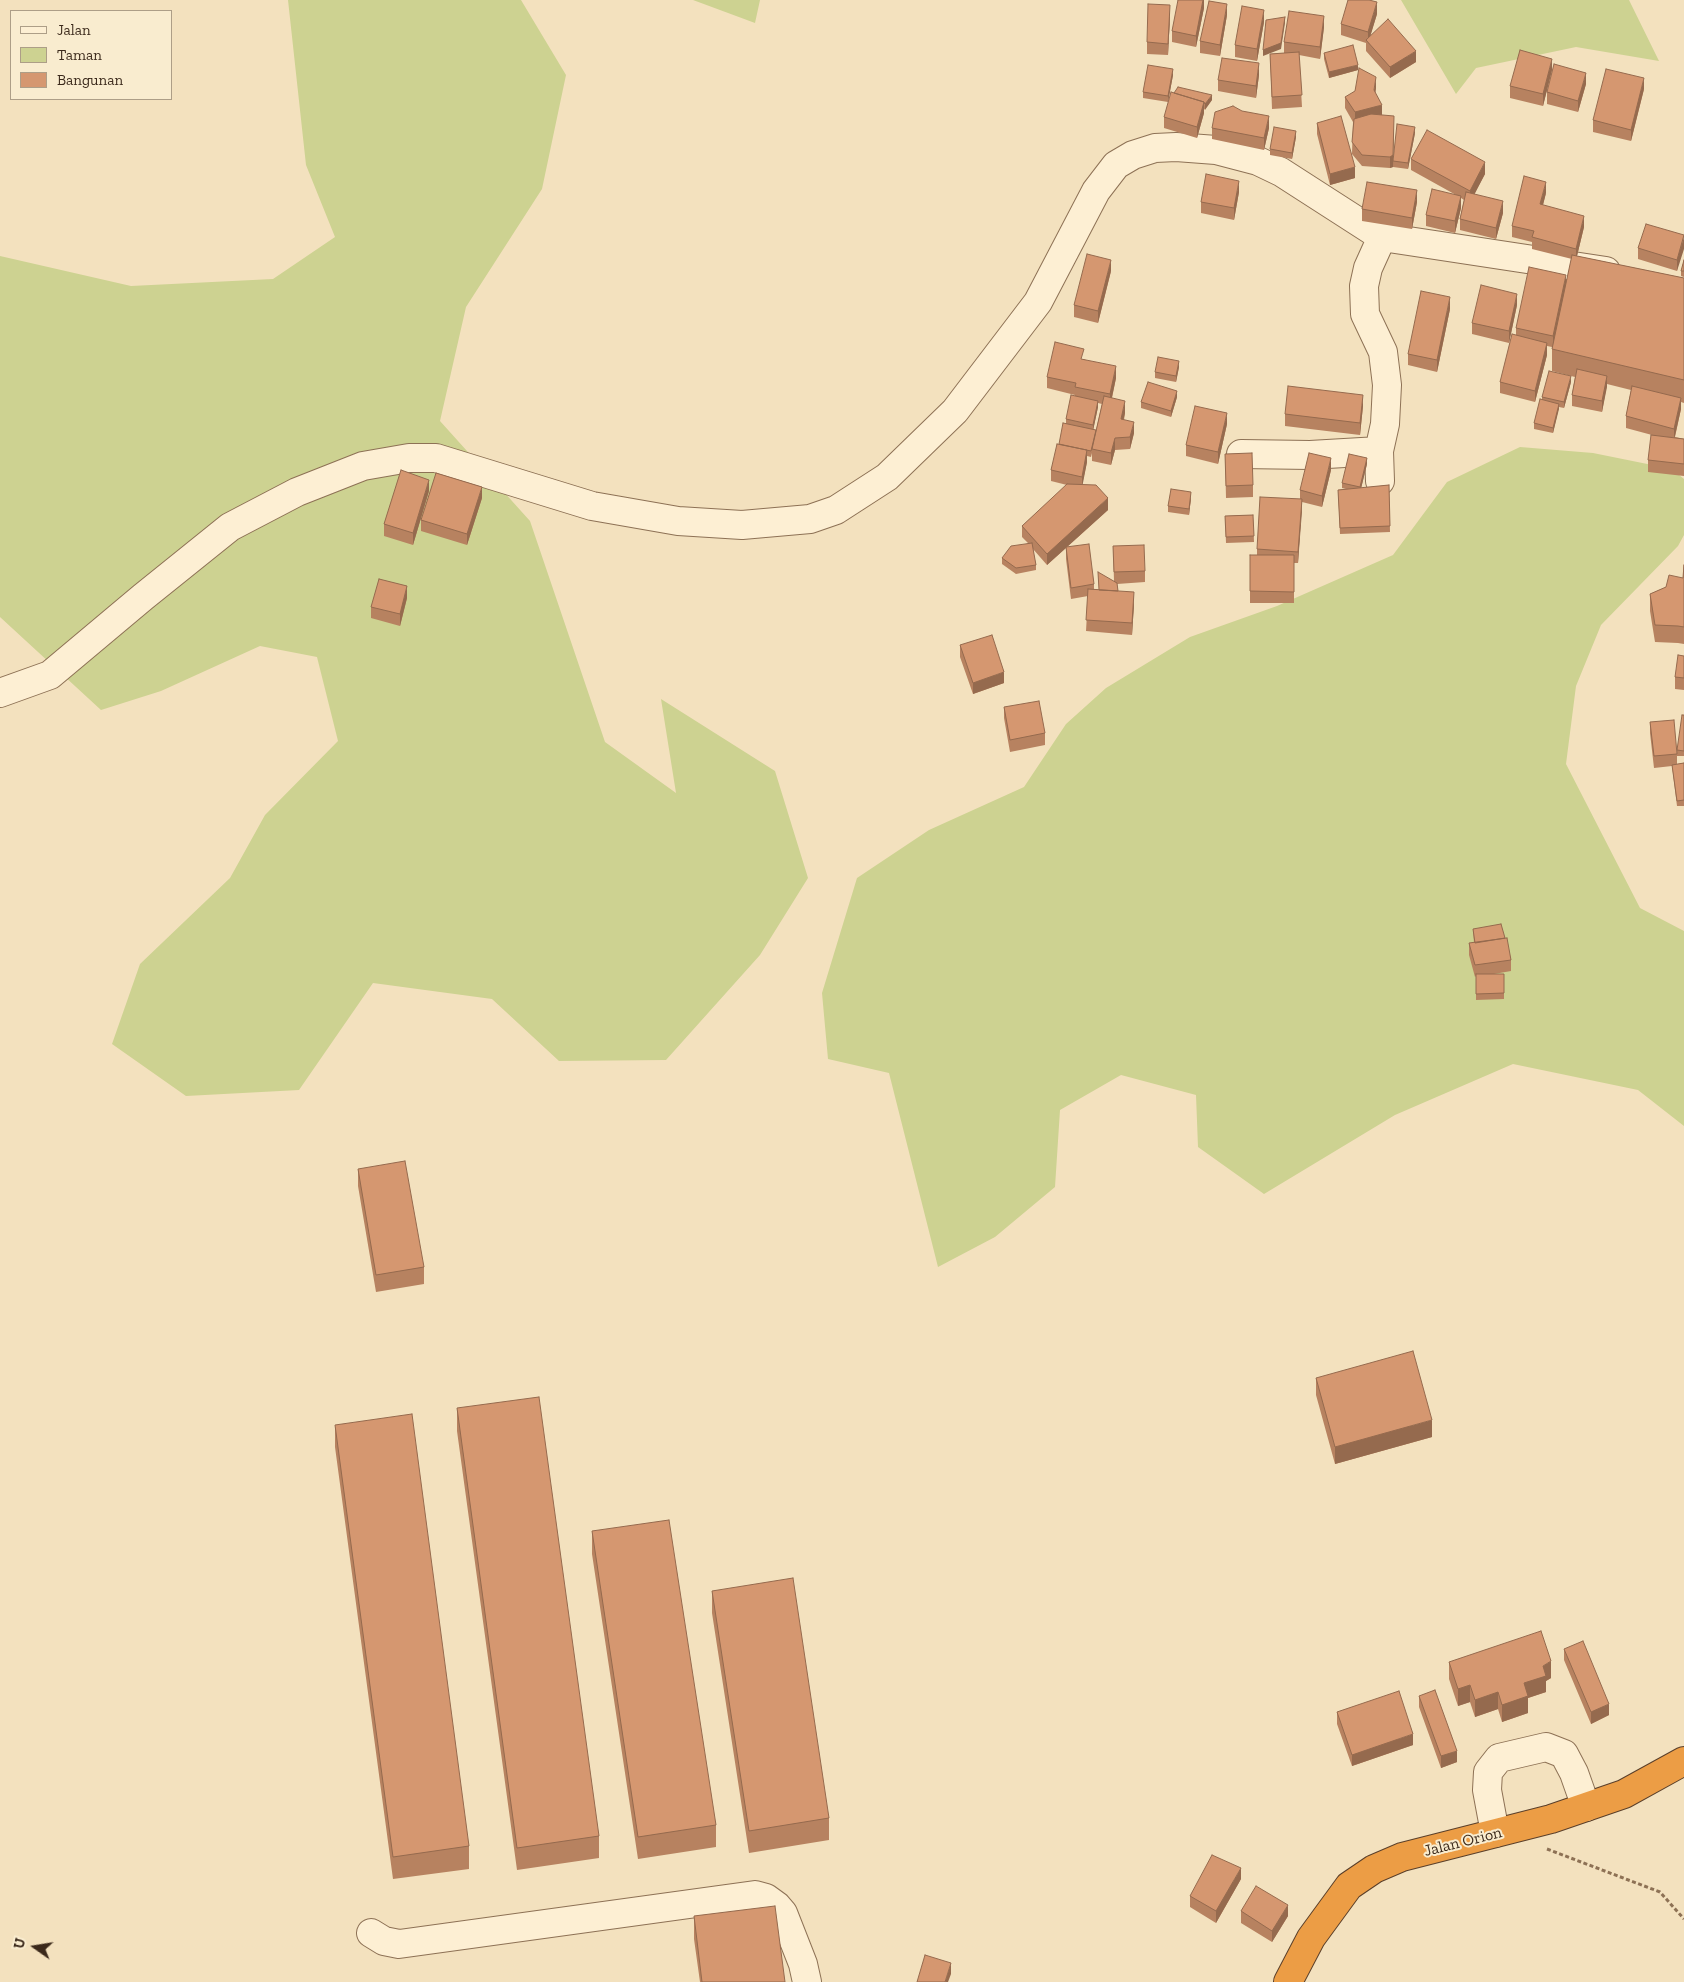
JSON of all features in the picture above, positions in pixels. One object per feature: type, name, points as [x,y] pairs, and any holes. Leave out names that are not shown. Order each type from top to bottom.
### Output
[{"type":"highway","name":"Jalan Orion","points":[[1288,1982],[1311,1938],[1349,1886],[1374,1869],[1402,1857],[1551,1819],[1624,1794],[1684,1761]]},
{"type":"street","points":[[0,693],[50,675],[142,597],[230,527],[297,492],[363,466],[409,458],[436,458],[592,506],[678,521],[742,525],[810,519],[836,510],[887,477],[955,411],[1038,302],[1096,191],[1116,166],[1133,156],[1155,148],[1176,147],[1216,150],[1258,161],[1281,172],[1382,236],[1626,274]]},
{"type":"street","points":[[1380,481],[1380,451],[1385,424],[1387,385],[1383,352],[1365,314],[1364,286],[1368,268],[1382,236]]},
{"type":"street","points":[[1241,454],[1310,455],[1380,451]]},
{"type":"street","points":[[1494,1833],[1487,1790],[1488,1772],[1499,1758],[1546,1747],[1564,1754],[1574,1773],[1586,1807]]},
{"type":"street","points":[[371,1933],[384,1941],[399,1944],[755,1895],[766,1898],[783,1913],[803,1964],[807,1982]]},
{"type":"path","points":[[1539,1846],[1660,1892],[1684,1919]]},
{"type":"green space","points":[[288,0],[521,0],[566,75],[542,189],[466,307],[440,421],[530,521],[605,742],[676,793],[661,699],[775,771],[808,878],[760,955],[666,1060],[559,1061],[492,999],[373,983],[299,1090],[186,1096],[112,1044],[140,964],[230,878],[265,815],[338,741],[317,657],[260,646],[161,691],[101,710],[0,617],[0,256],[131,286],[273,279],[335,237],[306,165]]},
{"type":"green space","points":[[693,0],[760,0],[755,23]]},
{"type":"green space","points":[[1401,0],[1629,0],[1659,61],[1576,47],[1476,68],[1456,94]]},
{"type":"green space","points":[[1520,447],[1593,453],[1672,469],[1684,479],[1684,535],[1678,546],[1601,625],[1576,686],[1566,764],[1640,908],[1684,931],[1684,1126],[1638,1090],[1513,1064],[1395,1115],[1264,1194],[1198,1147],[1196,1095],[1121,1075],[1060,1110],[1055,1187],[995,1237],[938,1267],[889,1073],[828,1059],[822,993],[857,878],[929,830],[1024,787],[1066,724],[1106,688],[1190,637],[1277,606],[1393,555],[1447,482]]},
{"type":"building","points":[[1178,0],[1203,0],[1196,36],[1172,31]]},
{"type":"building","points":[[1348,0],[1377,2],[1368,32],[1341,24]]},
{"type":"building","points":[[1209,1],[1227,4],[1220,45],[1200,41]]},
{"type":"building","points":[[1148,4],[1170,5],[1168,44],[1147,42]]},
{"type":"building","points":[[1242,6],[1264,10],[1257,49],[1235,45]]},
{"type":"building","points":[[1289,11],[1324,16],[1320,47],[1284,42]]},
{"type":"building","points":[[1285,17],[1281,43],[1263,50],[1266,20]]},
{"type":"building","points":[[1388,19],[1416,51],[1390,67],[1366,40]]},
{"type":"building","points":[[1353,45],[1358,65],[1329,72],[1324,53]]},
{"type":"building","points":[[1520,50],[1552,59],[1543,94],[1510,86]]},
{"type":"building","points":[[1299,52],[1302,95],[1272,97],[1270,54]]},
{"type":"building","points":[[1222,58],[1259,63],[1256,86],[1218,80]]},
{"type":"building","points":[[1554,64],[1586,73],[1578,101],[1547,92]]},
{"type":"building","points":[[1148,65],[1173,69],[1168,96],[1143,92]]},
{"type":"building","points":[[1359,68],[1376,77],[1374,90],[1382,105],[1355,112],[1345,97],[1355,91]]},
{"type":"building","points":[[1606,69],[1644,78],[1631,130],[1593,120]]},
{"type":"building","points":[[1178,87],[1212,95],[1205,104],[1204,102],[1174,93]]},
{"type":"building","points":[[1171,92],[1204,102],[1197,127],[1164,117]]},
{"type":"building","points":[[1233,106],[1242,111],[1269,116],[1264,138],[1212,128],[1215,112]]},
{"type":"building","points":[[1371,114],[1394,116],[1393,155],[1390,157],[1362,155],[1352,142],[1354,119]]},
{"type":"building","points":[[1341,116],[1355,167],[1330,174],[1317,123]]},
{"type":"building","points":[[1397,124],[1415,127],[1408,163],[1393,161]]},
{"type":"building","points":[[1274,127],[1296,131],[1292,153],[1270,149]]},
{"type":"building","points":[[1427,130],[1485,162],[1470,191],[1411,159]]},
{"type":"building","points":[[1206,174],[1239,181],[1234,208],[1201,202]]},
{"type":"building","points":[[1524,176],[1546,182],[1540,204],[1584,216],[1576,249],[1532,237],[1534,231],[1512,226]]},
{"type":"building","points":[[1367,182],[1417,190],[1412,218],[1362,209]]},
{"type":"building","points":[[1432,189],[1461,196],[1455,221],[1426,215]]},
{"type":"building","points":[[1466,192],[1503,201],[1496,228],[1460,219]]},
{"type":"building","points":[[1646,224],[1684,235],[1677,260],[1638,248]]},
{"type":"building","points":[[1087,254],[1111,260],[1098,311],[1074,305]]},
{"type":"building","points":[[1572,255],[1684,278],[1684,380],[1552,349]]},
{"type":"building","points":[[1684,260],[1684,271],[1681,271]]},
{"type":"building","points":[[1529,267],[1566,275],[1553,336],[1516,328]]},
{"type":"building","points":[[1481,285],[1517,294],[1509,331],[1472,323]]},
{"type":"building","points":[[1421,291],[1450,297],[1437,360],[1408,354]]},
{"type":"building","points":[[1512,334],[1547,343],[1535,391],[1500,382]]},
{"type":"building","points":[[1055,342],[1084,349],[1081,359],[1116,366],[1110,394],[1075,387],[1076,383],[1047,377]]},
{"type":"building","points":[[1158,357],[1179,361],[1176,376],[1155,372]]},
{"type":"building","points":[[1577,369],[1607,376],[1602,401],[1572,395]]},
{"type":"building","points":[[1549,371],[1571,376],[1564,402],[1542,397]]},
{"type":"building","points":[[1148,382],[1177,391],[1171,411],[1141,402]]},
{"type":"building","points":[[1288,386],[1363,395],[1360,423],[1285,414]]},
{"type":"building","points":[[1632,386],[1681,398],[1674,429],[1626,416]]},
{"type":"building","points":[[1071,395],[1098,401],[1093,425],[1066,419]]},
{"type":"building","points":[[1104,396],[1125,401],[1121,419],[1134,422],[1130,437],[1115,438],[1111,453],[1092,449]]},
{"type":"building","points":[[1540,399],[1559,404],[1553,428],[1534,423]]},
{"type":"building","points":[[1195,406],[1227,413],[1218,452],[1186,445]]},
{"type":"building","points":[[1063,423],[1096,430],[1091,451],[1059,444]]},
{"type":"building","points":[[1651,435],[1684,439],[1684,464],[1648,460]]},
{"type":"building","points":[[1057,444],[1087,450],[1082,477],[1051,470]]},
{"type":"building","points":[[1252,453],[1253,485],[1226,486],[1225,454]]},
{"type":"building","points":[[1309,453],[1331,458],[1322,496],[1300,490]]},
{"type":"building","points":[[1349,454],[1367,458],[1360,487],[1342,483]]},
{"type":"building","points":[[401,470],[429,480],[413,533],[384,524]]},
{"type":"building","points":[[436,473],[482,487],[467,534],[421,520]]},
{"type":"building","points":[[1067,484],[1096,485],[1108,498],[1047,554],[1022,526]]},
{"type":"building","points":[[1389,485],[1390,526],[1340,528],[1338,490]]},
{"type":"building","points":[[1171,489],[1191,492],[1189,509],[1168,506]]},
{"type":"building","points":[[1260,497],[1302,499],[1298,552],[1257,549]]},
{"type":"building","points":[[1253,515],[1254,536],[1226,537],[1225,516]]},
{"type":"building","points":[[1032,543],[1036,565],[1016,568],[1002,558],[1011,546]]},
{"type":"building","points":[[1089,544],[1094,584],[1071,588],[1066,547]]},
{"type":"building","points":[[1144,545],[1145,571],[1114,572],[1113,546]]},
{"type":"building","points":[[1250,555],[1294,555],[1294,592],[1250,591]]},
{"type":"building","points":[[1684,565],[1684,627],[1655,625],[1650,594],[1666,587],[1669,575],[1683,578]]},
{"type":"building","points":[[1098,572],[1117,583],[1118,591],[1099,590]]},
{"type":"building","points":[[379,579],[407,586],[400,614],[371,607]]},
{"type":"building","points":[[1088,589],[1134,592],[1132,623],[1086,620]]},
{"type":"building","points":[[992,635],[1004,672],[973,683],[960,645]]},
{"type":"building","points":[[1678,655],[1684,656],[1684,678],[1675,677]]},
{"type":"building","points":[[1039,701],[1045,733],[1010,740],[1004,707]]},
{"type":"building","points":[[1682,715],[1684,715],[1684,751],[1677,750]]},
{"type":"building","points":[[1674,720],[1677,754],[1654,756],[1650,722]]},
{"type":"building","points":[[1684,763],[1684,800],[1677,801],[1672,765]]},
{"type":"building","points":[[1501,924],[1505,938],[1475,943],[1473,929]]},
{"type":"building","points":[[1507,938],[1511,960],[1475,965],[1469,943]]},
{"type":"building","points":[[1476,974],[1504,974],[1504,993],[1476,994]]},
{"type":"building","points":[[405,1161],[424,1267],[376,1275],[358,1169]]},
{"type":"building","points":[[1413,1351],[1432,1420],[1335,1447],[1316,1378]]},
{"type":"building","points":[[539,1397],[599,1836],[517,1848],[457,1408]]},
{"type":"building","points":[[412,1414],[469,1846],[393,1857],[335,1425]]},
{"type":"building","points":[[669,1520],[716,1825],[638,1837],[592,1531]]},
{"type":"building","points":[[793,1578],[829,1818],[749,1831],[712,1591]]},
{"type":"building","points":[[1541,1631],[1551,1661],[1543,1666],[1546,1676],[1524,1683],[1528,1696],[1502,1705],[1498,1692],[1475,1700],[1470,1685],[1458,1689],[1449,1662]]},
{"type":"building","points":[[1583,1641],[1609,1704],[1591,1712],[1564,1649]]},
{"type":"building","points":[[1435,1690],[1457,1751],[1441,1756],[1419,1696]]},
{"type":"building","points":[[1399,1691],[1413,1734],[1352,1755],[1337,1712]]},
{"type":"building","points":[[1212,1855],[1241,1868],[1216,1911],[1190,1896]]},
{"type":"building","points":[[1256,1886],[1288,1905],[1272,1931],[1241,1911]]},
{"type":"building","points":[[775,1906],[785,1982],[702,1982],[694,1916]]},
{"type":"building","points":[[925,1955],[951,1963],[945,1982],[917,1982]]}]
